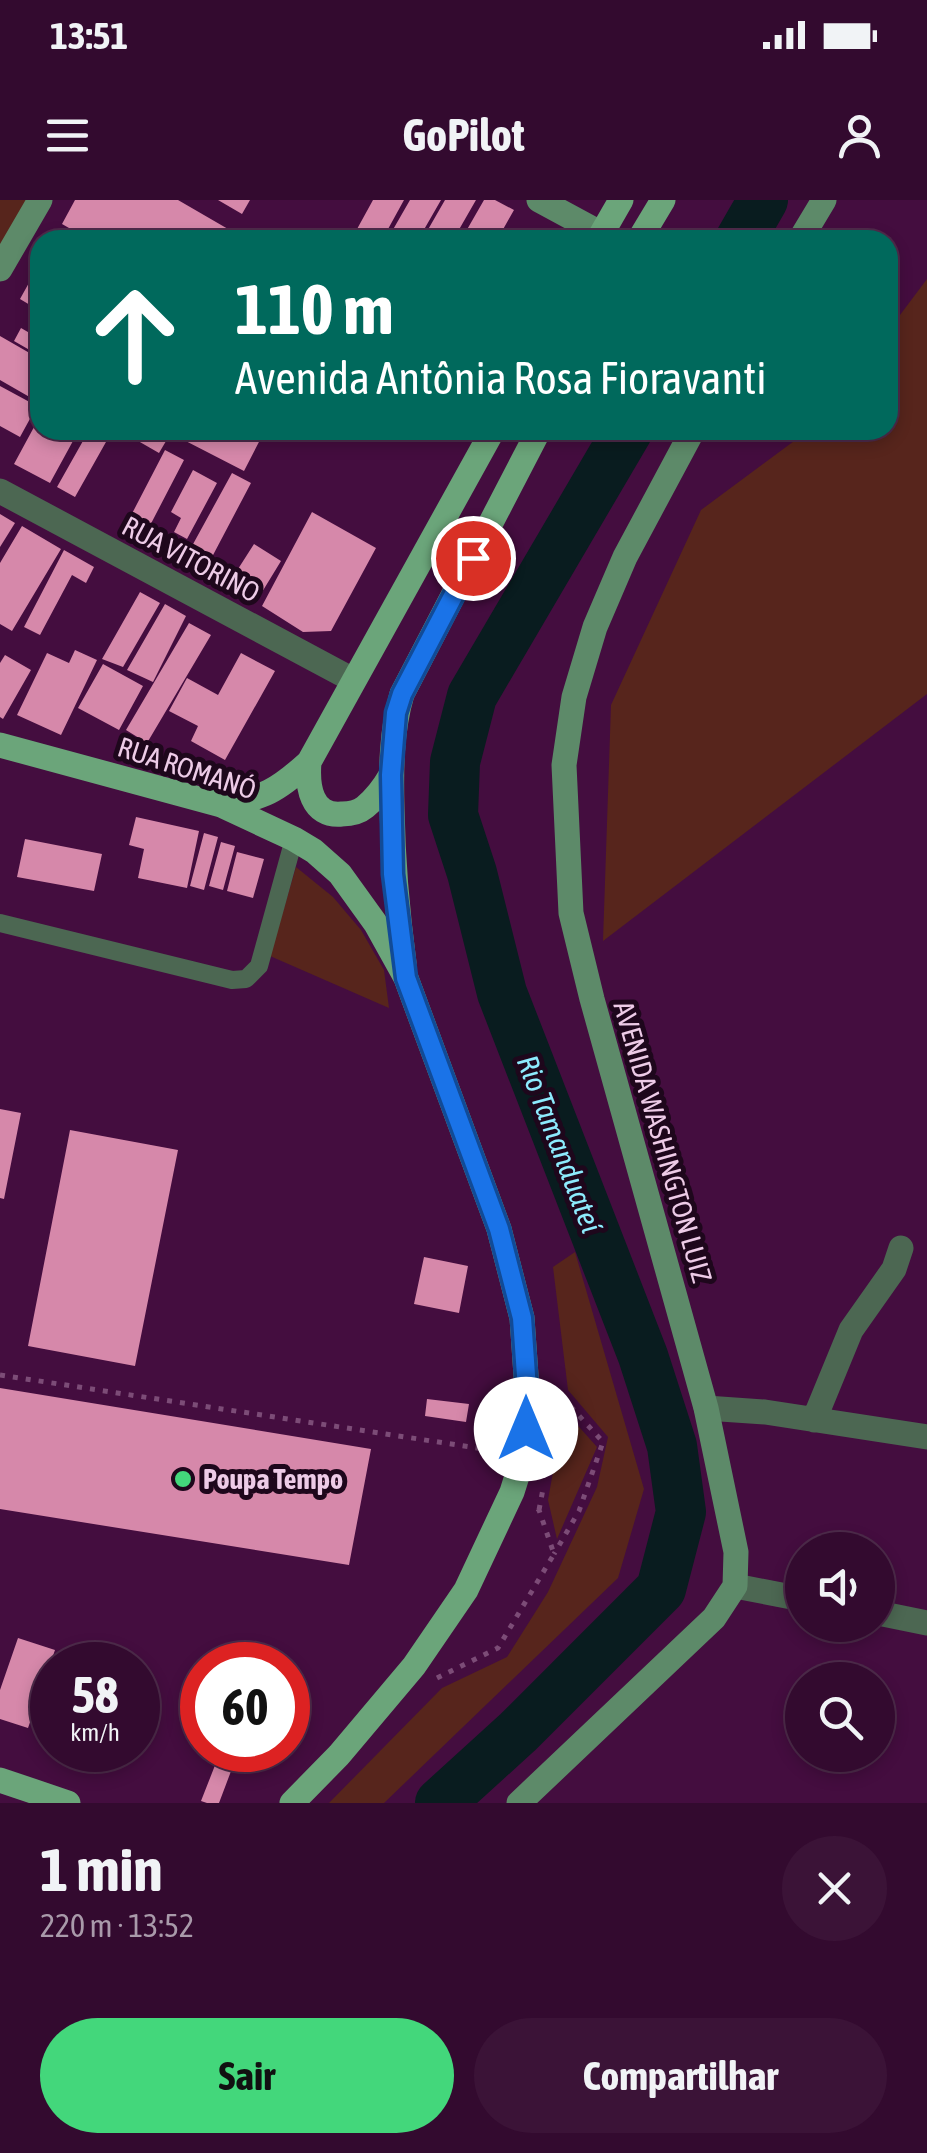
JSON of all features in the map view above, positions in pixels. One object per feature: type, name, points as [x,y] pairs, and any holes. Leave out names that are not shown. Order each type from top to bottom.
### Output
[{"type":"main road","points":[[608,230],[621,200]]},
{"type":"main road","points":[[645,230],[662,200]]},
{"type":"main road","points":[[221,805],[267,794],[309,762],[487,440]]},
{"type":"main road","points":[[292,1803],[340,1755],[414,1666],[466,1590],[512,1492],[524,1454],[528,1404],[522,1318],[499,1229],[406,978],[393,874],[391,775],[402,694],[534,440]]},
{"type":"main road","name":"RUA ROMANÓ","points":[[0,744],[221,805],[294,839],[340,874],[376,924],[406,978]]},
{"type":"main road","points":[[309,762],[310,792],[321,810],[330,814],[363,809],[391,775]]},
{"type":"main road","points":[[0,1780],[68,1803]]},
{"type":"street","points":[[0,269],[40,200]]},
{"type":"street","points":[[539,200],[590,230]]},
{"type":"street","points":[[806,230],[824,200]]},
{"type":"street","name":"AVENIDA WASHINGTON LUIZ","points":[[688,440],[625,558],[594,627],[574,696],[564,764],[571,913],[706,1408],[736,1552],[735,1586]]},
{"type":"street","name":"RUA VITORINO","points":[[0,491],[353,680]]},
{"type":"street","points":[[814,1420],[851,1330],[894,1269],[900,1248]]},
{"type":"street","points":[[706,1408],[765,1412],[927,1437]]},
{"type":"street","points":[[519,1803],[714,1618],[735,1586],[785,1595]]},
{"type":"street","points":[[895,1616],[927,1623]]},
{"type":"lane","points":[[0,922],[232,980],[246,978],[259,966],[294,839]]},
{"type":"path","points":[[430,1682],[498,1648],[579,1511],[603,1442],[525,1361]]},
{"type":"path","points":[[0,1375],[524,1454]]},
{"type":"path","points":[[512,1492],[540,1510],[554,1554]]},
{"type":"shaded area","points":[[0,200],[35,200],[0,258]]},
{"type":"shaded area","points":[[927,279],[927,694],[603,941],[611,705],[701,510],[796,440],[898,440],[898,318]]},
{"type":"shaded area","points":[[296,867],[333,897],[361,930],[384,970],[389,1008],[270,956]]},
{"type":"shaded area","points":[[575,1252],[644,1489],[618,1578],[384,1803],[329,1803],[442,1688],[507,1657],[548,1592],[597,1487],[608,1437],[568,1390],[553,1267]]},
{"type":"shaded area","points":[[564,1410],[597,1447],[557,1539],[548,1500]]},
{"type":"building","points":[[75,200],[178,200],[230,230],[72,230],[62,224]]},
{"type":"building","points":[[218,200],[250,200],[242,214]]},
{"type":"building","points":[[373,200],[404,200],[388,230],[356,230]]},
{"type":"building","points":[[410,200],[441,200],[424,230],[393,230]]},
{"type":"building","points":[[445,200],[476,200],[459,230],[428,230]]},
{"type":"building","points":[[484,200],[495,200],[514,210],[503,230],[467,230]]},
{"type":"building","points":[[30,281],[30,305],[20,299]]},
{"type":"building","points":[[21,328],[30,333],[30,350],[14,341]]},
{"type":"building","points":[[0,336],[30,353],[30,397],[0,380]]},
{"type":"building","points":[[0,386],[30,402],[30,419],[20,437],[0,426]]},
{"type":"building","points":[[30,434],[30,440],[74,440],[50,483],[14,464]]},
{"type":"building","points":[[83,440],[106,442],[75,497],[57,487]]},
{"type":"building","points":[[136,440],[167,440],[159,453]]},
{"type":"building","points":[[184,440],[260,440],[244,471]]},
{"type":"building","points":[[165,450],[184,460],[143,539],[124,529]]},
{"type":"building","points":[[193,470],[217,483],[187,539],[174,532],[181,518],[171,512]]},
{"type":"building","points":[[232,473],[251,483],[212,557],[192,546]]},
{"type":"building","points":[[312,512],[376,548],[331,631],[303,632],[262,606]]},
{"type":"building","points":[[0,514],[15,523],[0,547]]},
{"type":"building","points":[[22,526],[61,549],[12,631],[0,624],[0,563]]},
{"type":"building","points":[[254,544],[281,561],[259,597],[231,580]]},
{"type":"building","points":[[64,550],[94,567],[86,583],[72,575],[40,635],[24,627]]},
{"type":"building","points":[[140,592],[160,603],[123,667],[102,659]]},
{"type":"building","points":[[165,604],[186,616],[153,682],[127,670]]},
{"type":"building","points":[[189,623],[211,635],[147,743],[126,730]]},
{"type":"building","points":[[75,650],[97,660],[61,735],[17,715],[47,653],[69,663]]},
{"type":"building","points":[[241,653],[275,671],[225,760],[191,741],[198,726],[169,711],[187,678],[218,695]]},
{"type":"building","points":[[5,655],[31,670],[3,719],[0,663]]},
{"type":"building","points":[[103,664],[143,686],[119,730],[78,708]]},
{"type":"building","points":[[136,817],[199,831],[187,888],[138,878],[144,849],[129,845]]},
{"type":"building","points":[[204,833],[218,837],[204,890],[190,886]]},
{"type":"building","points":[[25,839],[102,854],[94,891],[17,877]]},
{"type":"building","points":[[221,842],[235,846],[223,890],[209,886]]},
{"type":"building","points":[[237,852],[264,859],[253,898],[227,891]]},
{"type":"building","points":[[0,1109],[21,1113],[4,1199],[0,1198]]},
{"type":"building","points":[[70,1130],[178,1150],[135,1366],[28,1346]]},
{"type":"building","points":[[424,1257],[468,1266],[459,1313],[414,1304]]},
{"type":"building","name":"Poupa Tempo","points":[[0,1388],[371,1449],[349,1565],[0,1509]]},
{"type":"building","points":[[427,1399],[469,1404],[466,1422],[425,1416]]},
{"type":"building","points":[[18,1638],[30,1642],[28,1728],[0,1719],[0,1690]]},
{"type":"building","points":[[212,1772],[231,1772],[219,1803],[201,1801]]},
{"type":"waterway","name":"Rio Tamanduateí","points":[[746,230],[763,200]]},
{"type":"waterway","name":"Rio Tamanduateí","points":[[440,1803],[518,1732],[661,1589],[681,1512],[672,1446],[643,1356],[502,993],[453,815],[455,762],[472,696],[622,440]]},
{"type":"place","name":"Poupa Tempo","points":[[183,1479]]},
{"type":"route","points":[[473,558],[402,694],[396,713],[391,775],[393,874],[406,978],[499,1229],[522,1318],[526,1429]]}]
